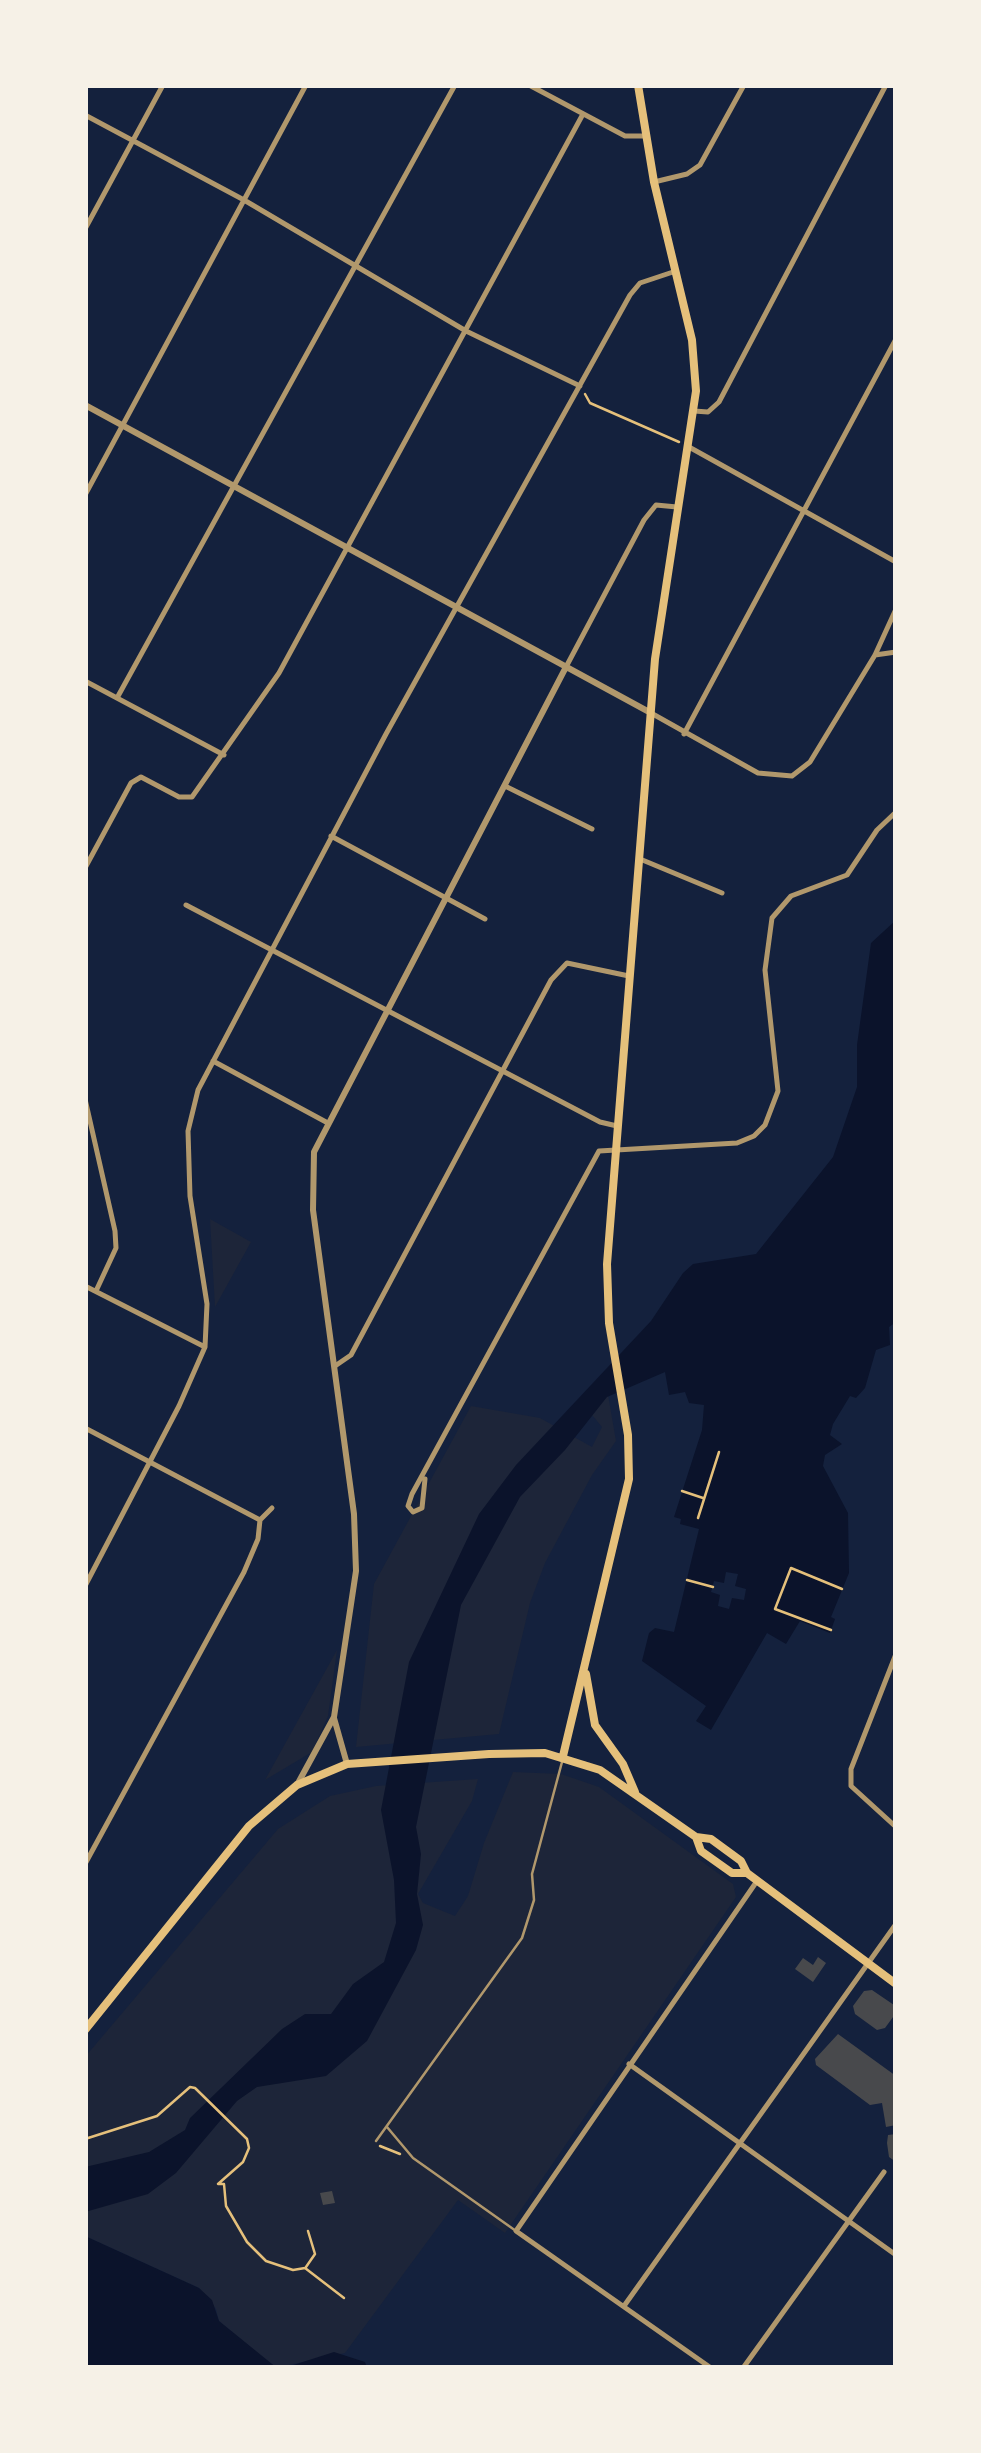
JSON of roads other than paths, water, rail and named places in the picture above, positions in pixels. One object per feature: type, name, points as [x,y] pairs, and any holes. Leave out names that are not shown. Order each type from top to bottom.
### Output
[{"type":"main road","points":[[563,1756],[629,1479],[624,1409],[612,1346],[606,1282],[651,713],[694,412],[694,355],[654,182],[638,85]]},
{"type":"main road","points":[[585,1668],[596,1725],[623,1764],[635,1792]]},
{"type":"main road","points":[[85,2030],[249,1826],[297,1785],[347,1764],[490,1754],[563,1756],[600,1770],[635,1792],[696,1837],[702,1850],[732,1873],[747,1873]]},
{"type":"main road","points":[[696,1837],[711,1839],[732,1854],[757,1881],[896,1984]]},
{"type":"street","points":[[85,230],[163,85]]},
{"type":"street","points":[[85,496],[306,85]]},
{"type":"street","points":[[117,698],[455,85]]},
{"type":"street","points":[[528,85],[625,136],[646,136]]},
{"type":"street","points":[[654,182],[687,174],[700,165],[744,85]]},
{"type":"street","points":[[694,412],[708,412],[719,402],[886,85]]},
{"type":"street","points":[[85,868],[131,784],[142,778],[186,799],[201,790],[279,673],[583,114]]},
{"type":"street","points":[[85,115],[244,200],[466,331],[580,386]]},
{"type":"street","points":[[85,1586],[204,1347],[207,1304],[190,1196],[188,1131],[194,1100],[331,836],[634,288],[676,272]]},
{"type":"street","points":[[684,734],[896,339]]},
{"type":"street","points":[[85,405],[758,773],[792,776],[810,762],[874,656],[896,609]]},
{"type":"street","points":[[689,448],[896,562]]},
{"type":"street","points":[[297,1785],[334,1717],[356,1571],[354,1514],[311,1184],[314,1152],[326,1122],[650,511],[660,504],[678,507]]},
{"type":"street","points":[[874,656],[896,652]]},
{"type":"street","points":[[85,682],[224,755]]},
{"type":"street","points":[[504,785],[592,828]]},
{"type":"street","points":[[425,1479],[422,1508],[413,1512],[409,1502],[425,1479],[596,1154],[602,1148],[737,1144],[761,1131],[778,1092],[765,970],[772,918],[791,896],[846,875],[877,830],[896,812]]},
{"type":"street","points":[[331,836],[485,919]]},
{"type":"street","points":[[640,860],[722,893]]},
{"type":"street","points":[[186,905],[600,1122],[617,1126]]},
{"type":"street","points":[[335,1367],[351,1354],[550,980],[567,964],[629,976]]},
{"type":"street","points":[[214,1061],[326,1122]]},
{"type":"street","points":[[85,1098],[116,1248],[96,1291]]},
{"type":"street","points":[[85,1286],[204,1347]]},
{"type":"street","points":[[85,1428],[260,1520]]},
{"type":"street","points":[[85,1863],[244,1572],[258,1539],[260,1520],[272,1508]]},
{"type":"street","points":[[896,1654],[851,1769],[851,1786],[896,1827]]},
{"type":"street","points":[[334,1717],[347,1764]]},
{"type":"street","points":[[711,2368],[516,2231],[757,1881]]},
{"type":"street","points":[[624,2306],[896,1924]]},
{"type":"street","points":[[628,2064],[896,2255]]},
{"type":"street","points":[[742,2368],[884,2172]]},
{"type":"lane","points":[[376,2141],[522,1938],[534,1900],[532,1874],[563,1756]]},
{"type":"lane","points":[[386,2126],[413,2158],[516,2231]]}]
